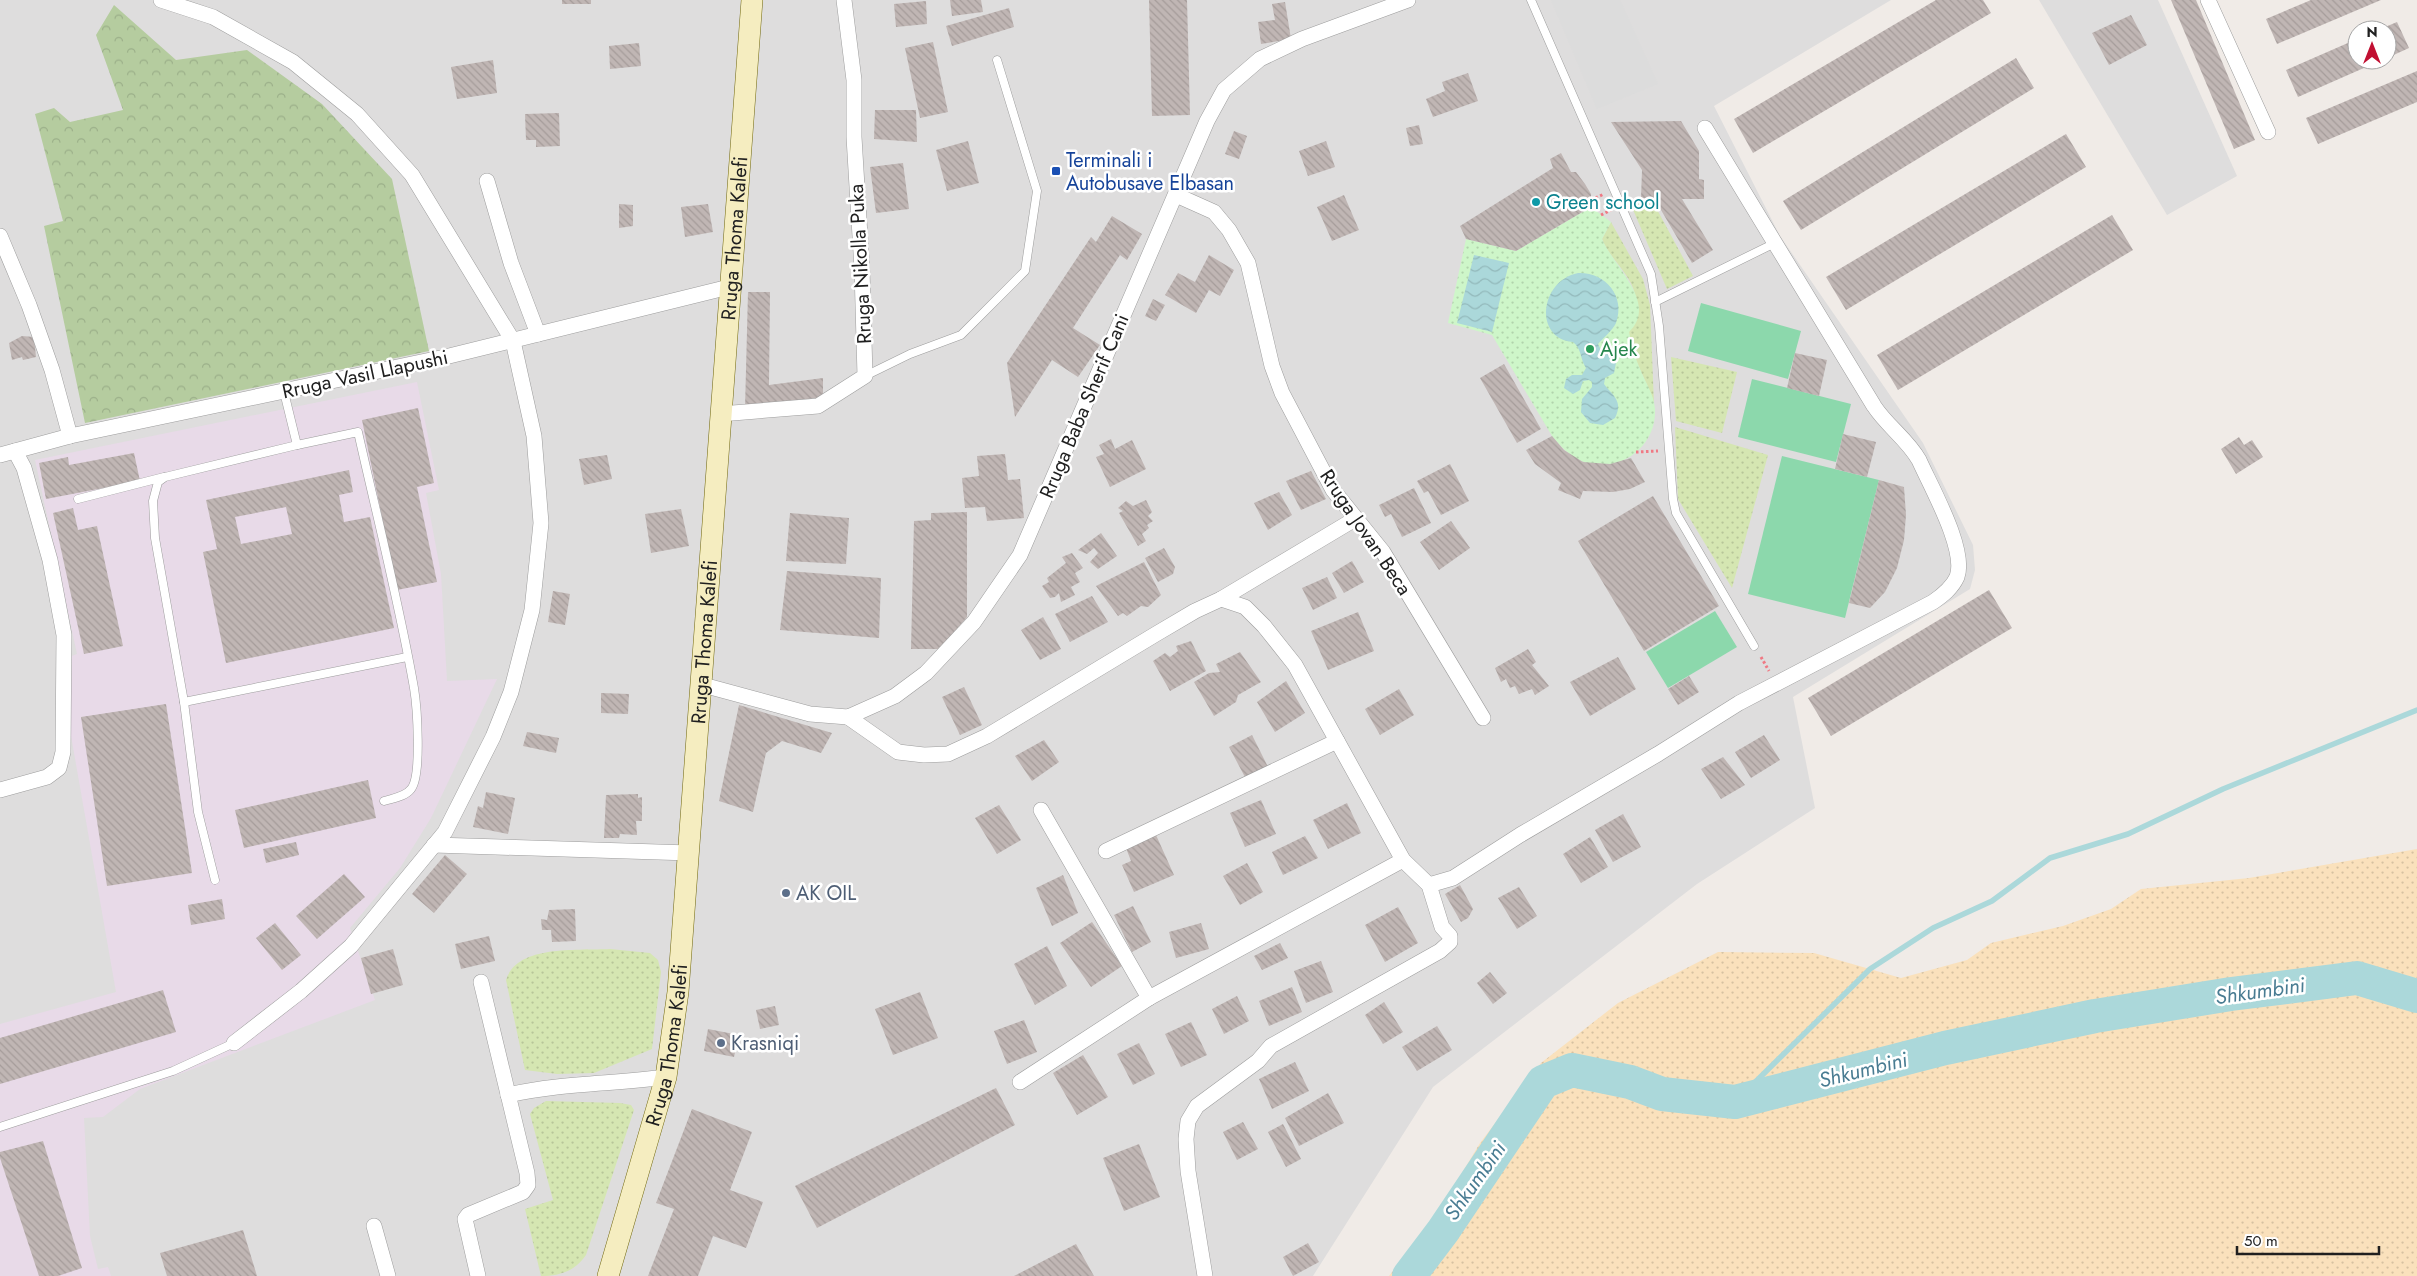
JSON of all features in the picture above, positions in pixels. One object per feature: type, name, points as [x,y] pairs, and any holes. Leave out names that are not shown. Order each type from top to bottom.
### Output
[{"type":"main road","name":"Rruga Thoma Kalefi","points":[[608,1276],[666,1077],[678,992],[690,853],[729,287],[752,0]]},
{"type":"street","points":[[161,0],[213,16],[293,62],[357,114],[412,175],[513,341],[534,436],[541,523],[532,610],[511,692],[470,786],[444,832],[351,946],[301,991],[234,1043]]},
{"type":"street","name":"Rruga Nikolla Puka","points":[[844,0],[854,80],[854,156],[862,269],[865,376]]},
{"type":"street","name":"Rruga Baba Sherif Cani","points":[[702,685],[810,714],[848,717],[895,696],[926,673],[974,622],[1020,555],[1207,121],[1224,90],[1260,59],[1302,39],[1408,0]]},
{"type":"street","points":[[2208,0],[2268,132]]},
{"type":"street","points":[[1429,885],[1453,878],[1520,835],[1658,754],[1739,703],[1777,685],[1933,602],[1950,588],[1956,579],[1959,566],[1957,546],[1912,448],[1883,420],[1705,128]]},
{"type":"street","points":[[487,181],[511,263],[538,334]]},
{"type":"street","name":"Rruga Jovan Beca","points":[[1176,195],[1214,212],[1229,230],[1248,263],[1262,313],[1272,366],[1282,393],[1333,490],[1383,552],[1483,718]]},
{"type":"street","points":[[0,236],[36,324],[52,370],[70,436]]},
{"type":"street","name":"Rruga Vasil Llapushi","points":[[0,455],[70,436],[284,392],[513,341],[729,287]]},
{"type":"street","points":[[720,414],[818,406],[865,376]]},
{"type":"street","points":[[0,790],[47,777],[60,768],[63,752],[64,635],[50,560],[24,468],[15,451]]},
{"type":"street","points":[[848,717],[898,752],[924,755],[948,754],[987,736],[1187,615],[1221,599],[1355,519]]},
{"type":"street","points":[[1205,1276],[1188,1171],[1186,1127],[1191,1114],[1197,1106],[1258,1061],[1271,1046],[1446,947],[1450,936],[1442,927],[1429,885],[1403,860],[1295,665],[1277,641],[1245,607],[1221,599]]},
{"type":"street","points":[[1106,852],[1337,741]]},
{"type":"street","points":[[1041,810],[1149,998]]},
{"type":"street","points":[[434,845],[690,853]]},
{"type":"street","points":[[1020,1082],[1149,998],[1403,860]]},
{"type":"street","points":[[478,1276],[465,1220],[468,1215],[523,1192],[528,1185],[481,982]]},
{"type":"street","points":[[508,1095],[529,1090],[622,1083],[666,1077]]},
{"type":"street","points":[[374,1226],[388,1276]]},
{"type":"lane","points":[[1531,0],[1651,274],[1659,326],[1673,499],[1676,513],[1754,646]]},
{"type":"lane","points":[[865,376],[910,354],[960,335],[1025,271],[1038,190],[997,60]]},
{"type":"lane","points":[[1655,302],[1775,243]]},
{"type":"lane","points":[[284,392],[297,445]]},
{"type":"lane","points":[[78,499],[297,445],[358,432],[407,657],[416,711],[416,777],[411,789],[402,795],[384,801]]},
{"type":"lane","points":[[165,477],[158,482],[153,513],[184,702],[198,812],[215,880]]},
{"type":"lane","points":[[184,702],[407,657]]},
{"type":"lane","points":[[0,1127],[173,1071],[234,1043]]},
{"type":"path","points":[[1591,200],[1609,192]]},
{"type":"path","points":[[1636,452],[1663,451]]},
{"type":"path","points":[[1754,646],[1777,685]]},
{"type":"shaded area","points":[[0,0],[1891,0],[1714,106],[1780,236],[1923,443],[1973,545],[1975,570],[1970,589],[1793,697],[1815,808],[1697,884],[1433,1087],[1313,1276],[0,1276]]},
{"type":"shaded area","points":[[1551,0],[1620,0],[1658,84],[1597,109]]},
{"type":"shaded area","points":[[2039,0],[2158,0],[2237,176],[2167,215]]},
{"type":"shaded area","points":[[417,382],[439,490],[426,493],[441,574],[447,681],[497,679],[431,818],[400,868],[350,928],[375,1000],[140,1089],[103,1117],[84,1118],[90,1236],[98,1269],[108,1267],[111,1276],[0,1276],[0,1024],[116,992],[70,730],[69,657],[77,654],[35,460]]},
{"type":"green space","points":[[114,5],[176,60],[247,50],[322,104],[392,179],[429,351],[85,423],[44,226],[63,221],[35,114],[54,108],[70,122],[123,110],[96,35]]},
{"type":"green space","points":[[1653,202],[1693,276],[1667,289],[1631,205]]},
{"type":"green space","name":"Ajek","points":[[1591,207],[1611,222],[1602,239],[1637,297],[1639,309],[1637,321],[1629,332],[1632,347],[1651,393],[1655,409],[1654,423],[1642,447],[1621,461],[1608,465],[1595,465],[1581,461],[1569,454],[1558,443],[1492,335],[1448,323],[1466,239],[1516,251]]},
{"type":"green space","points":[[1611,222],[1643,279],[1650,305],[1654,404],[1635,358],[1630,340],[1629,332],[1636,302],[1633,288],[1602,239]]},
{"type":"green space","points":[[1701,303],[1801,331],[1788,379],[1688,351]]},
{"type":"green space","points":[[1671,357],[1737,372],[1722,433],[1676,421]]},
{"type":"green space","points":[[1752,379],[1851,404],[1836,462],[1738,437]]},
{"type":"green space","points":[[1675,427],[1768,455],[1732,588],[1678,499]]},
{"type":"green space","points":[[1782,456],[1879,480],[1845,618],[1748,594]]},
{"type":"green space","points":[[1715,611],[1737,647],[1668,688],[1646,652]]},
{"type":"green space","points":[[610,949],[650,953],[658,960],[661,972],[652,1049],[594,1073],[557,1074],[525,1070],[506,980],[512,968],[522,960],[550,952]]},
{"type":"green space","points":[[546,1101],[620,1103],[631,1105],[634,1110],[586,1255],[577,1265],[566,1272],[541,1276],[525,1209],[553,1200],[530,1114],[534,1108]]},
{"type":"sand","name":"Shkumbini","points":[[2417,849],[2417,1276],[1389,1276],[1437,1215],[1480,1143],[1541,1063],[1618,1003],[1718,952],[1814,953],[1901,978],[1967,960],[1991,943],[2063,926],[2111,909],[2141,889],[2249,878]]},
{"type":"water","points":[[1474,255],[1509,263],[1492,332],[1457,323]]},
{"type":"water","name":"Ajek","points":[[1578,273],[1588,274],[1605,281],[1615,295],[1618,304],[1616,323],[1598,344],[1601,350],[1612,355],[1616,363],[1614,373],[1605,378],[1604,384],[1618,403],[1617,412],[1615,418],[1603,425],[1590,423],[1581,412],[1582,399],[1592,387],[1592,382],[1589,380],[1583,381],[1580,390],[1573,394],[1564,388],[1566,379],[1572,375],[1582,375],[1586,368],[1576,345],[1573,342],[1560,339],[1552,331],[1547,321],[1546,309],[1555,287],[1565,278]]},
{"type":"building","points":[[562,0],[591,0],[591,4],[562,4]]},
{"type":"building","points":[[950,0],[981,0],[983,12],[952,16]]},
{"type":"building","points":[[1149,0],[1187,0],[1190,115],[1152,116]]},
{"type":"building","points":[[1936,0],[1983,0],[1991,13],[1753,153],[1734,119]]},
{"type":"building","points":[[2171,0],[2196,0],[2255,140],[2234,149]]},
{"type":"building","points":[[2311,0],[2381,0],[2277,44],[2266,19]]},
{"type":"building","points":[[926,1],[927,24],[896,27],[894,4]]},
{"type":"building","points":[[1285,2],[1291,39],[1261,44],[1258,22],[1275,20],[1272,4]]},
{"type":"building","points":[[1009,8],[1014,27],[952,46],[946,26]]},
{"type":"building","points":[[2131,15],[2147,45],[2109,65],[2092,33]]},
{"type":"building","points":[[2397,22],[2409,48],[2397,53]]},
{"type":"building","points":[[933,42],[948,112],[920,118],[905,48]]},
{"type":"building","points":[[639,43],[641,66],[610,69],[609,46]]},
{"type":"building","points":[[2347,43],[2347,70],[2359,70],[2298,97],[2286,70]]},
{"type":"building","points":[[2016,58],[2034,88],[1801,230],[1783,201]]},
{"type":"building","points":[[493,60],[497,93],[457,99],[451,67]]},
{"type":"building","points":[[2417,71],[2417,102],[2318,144],[2306,118]]},
{"type":"building","points":[[1468,73],[1478,101],[1433,117],[1426,99],[1445,91],[1442,82]]},
{"type":"building","points":[[875,110],[916,110],[917,142],[874,139]]},
{"type":"building","points":[[559,113],[560,146],[536,147],[536,140],[526,140],[525,114]]},
{"type":"building","points":[[1681,121],[1699,151],[1699,179],[1704,180],[1704,199],[1682,199],[1713,250],[1692,263],[1654,198],[1641,198],[1642,170],[1611,122]]},
{"type":"building","points":[[1419,125],[1423,144],[1410,146],[1406,128]]},
{"type":"building","points":[[1234,131],[1247,136],[1239,159],[1225,154]]},
{"type":"building","points":[[2066,134],[2086,167],[1846,310],[1826,277]]},
{"type":"building","points":[[968,141],[979,183],[947,191],[936,150]]},
{"type":"building","points":[[1326,141],[1335,167],[1308,176],[1299,151]]},
{"type":"building","name":"Green school","points":[[1561,153],[1571,172],[1576,172],[1591,194],[1591,207],[1516,251],[1466,239],[1460,226],[1553,168],[1550,159]]},
{"type":"building","points":[[903,163],[909,209],[876,213],[870,167]]},
{"type":"building","points":[[1344,195],[1359,230],[1332,241],[1317,207]]},
{"type":"building","points":[[619,204],[633,205],[633,226],[619,228]]},
{"type":"building","points":[[708,204],[713,232],[685,237],[681,207]]},
{"type":"building","points":[[2112,215],[2133,250],[1898,390],[1877,355]]},
{"type":"building","points":[[1112,216],[1142,234],[1127,260],[1120,255],[1073,328],[1100,345],[1078,377],[1052,360],[1015,417],[1007,363],[1091,237],[1096,242]]},
{"type":"building","points":[[1209,255],[1234,270],[1220,296],[1209,290],[1196,313],[1165,295],[1178,273],[1195,282]]},
{"type":"building","points":[[748,292],[770,292],[769,385],[823,378],[823,397],[745,408]]},
{"type":"building","points":[[1153,299],[1165,305],[1156,321],[1145,316]]},
{"type":"building","points":[[22,336],[34,337],[36,357],[23,360],[22,357],[12,360],[9,343]]},
{"type":"building","points":[[1795,353],[1827,360],[1819,396],[1787,388]]},
{"type":"building","points":[[1504,364],[1541,429],[1517,443],[1480,378]]},
{"type":"building","points":[[418,408],[434,483],[417,487],[437,582],[397,590],[362,420]]},
{"type":"building","points":[[1843,434],[1876,442],[1867,477],[1835,469]]},
{"type":"building","points":[[1552,436],[1564,450],[1583,462],[1610,464],[1631,458],[1645,482],[1630,489],[1613,492],[1583,491],[1580,499],[1558,490],[1561,483],[1535,464],[1526,450]]},
{"type":"building","points":[[2239,437],[2244,445],[2252,440],[2263,457],[2236,474],[2221,449]]},
{"type":"building","points":[[1111,439],[1115,449],[1132,440],[1146,469],[1110,487],[1096,457],[1104,454],[1099,445]]},
{"type":"building","points":[[134,453],[140,481],[46,499],[39,463],[68,457],[69,465]]},
{"type":"building","points":[[1005,454],[1008,480],[1020,479],[1024,518],[987,521],[985,507],[965,508],[962,478],[979,476],[977,456]]},
{"type":"building","points":[[607,455],[612,479],[584,485],[579,459]]},
{"type":"building","points":[[1450,464],[1469,501],[1441,515],[1428,491],[1424,493],[1417,481]]},
{"type":"building","points":[[349,470],[353,492],[339,495],[344,522],[370,517],[394,628],[226,663],[203,552],[217,549],[206,500]],"holes":[[[286,507],[292,534],[241,544],[235,517]]]},
{"type":"building","points":[[1311,471],[1326,499],[1301,510],[1286,481]]},
{"type":"building","points":[[1879,480],[1904,487],[1906,515],[1904,540],[1897,568],[1885,592],[1870,608],[1849,603]]},
{"type":"building","points":[[1414,488],[1431,523],[1402,537],[1391,514],[1385,517],[1379,505]]},
{"type":"building","points":[[1279,492],[1292,515],[1268,530],[1254,503]]},
{"type":"building","points":[[1653,496],[1719,606],[1644,651],[1578,541]]},
{"type":"building","points":[[1146,500],[1152,512],[1148,516],[1153,521],[1147,525],[1149,528],[1142,534],[1146,541],[1138,546],[1119,513],[1123,511],[1118,508],[1126,501],[1133,506]]},
{"type":"building","points":[[73,508],[78,530],[97,526],[123,646],[84,654],[53,513]]},
{"type":"building","points":[[681,509],[689,546],[651,553],[645,514]]},
{"type":"building","points":[[967,512],[967,617],[940,649],[911,649],[914,521],[931,520],[931,513]]},
{"type":"building","points":[[790,513],[849,518],[846,564],[786,561]]},
{"type":"building","points":[[1451,521],[1470,548],[1439,570],[1420,542]]},
{"type":"building","points":[[1101,533],[1117,556],[1098,569],[1090,562],[1098,553],[1094,548],[1087,554],[1078,550]]},
{"type":"building","points":[[1164,548],[1175,567],[1173,574],[1158,582],[1145,558]]},
{"type":"building","points":[[1072,553],[1083,568],[1075,573],[1080,582],[1071,587],[1075,595],[1061,602],[1059,593],[1055,597],[1050,598],[1042,586],[1049,582],[1047,578],[1066,563],[1062,557]]},
{"type":"building","points":[[1352,561],[1364,582],[1344,593],[1332,573]]},
{"type":"building","points":[[1144,562],[1161,595],[1148,607],[1141,606],[1127,616],[1123,613],[1118,616],[1096,586]]},
{"type":"building","points":[[787,571],[881,578],[879,638],[780,630]]},
{"type":"building","points":[[1327,577],[1337,598],[1313,610],[1302,588]]},
{"type":"building","points":[[1989,590],[2012,628],[1831,736],[1808,698]]},
{"type":"building","points":[[553,591],[570,594],[565,625],[548,622]]},
{"type":"building","points":[[1092,596],[1108,622],[1070,642],[1055,614]]},
{"type":"building","points":[[1358,612],[1374,651],[1328,670],[1311,631]]},
{"type":"building","points":[[1043,617],[1061,649],[1040,660],[1021,630]]},
{"type":"building","points":[[1191,641],[1206,671],[1170,691],[1153,661],[1165,653],[1170,657],[1178,651],[1176,646]]},
{"type":"building","points":[[1528,649],[1536,662],[1532,665],[1549,686],[1535,695],[1532,689],[1519,694],[1515,686],[1510,688],[1506,679],[1501,682],[1495,668]]},
{"type":"building","points":[[1240,652],[1261,682],[1238,695],[1236,702],[1214,716],[1194,682],[1209,673],[1220,672],[1216,664]]},
{"type":"building","points":[[1618,657],[1636,689],[1590,716],[1570,682]]},
{"type":"building","points":[[1689,676],[1699,692],[1678,705],[1668,689]]},
{"type":"building","points":[[1286,681],[1305,713],[1275,732],[1257,702]]},
{"type":"building","points":[[964,687],[982,725],[960,735],[942,697]]},
{"type":"building","points":[[1399,689],[1414,715],[1380,735],[1365,709]]},
{"type":"building","points":[[601,693],[629,694],[628,714],[601,713]]},
{"type":"building","points":[[166,704],[192,873],[107,886],[81,717]]},
{"type":"building","points":[[739,705],[832,733],[821,753],[782,741],[766,753],[753,812],[719,801]]},
{"type":"building","points":[[527,732],[559,738],[556,753],[523,746]]},
{"type":"building","points":[[1252,735],[1268,767],[1246,779],[1229,747]]},
{"type":"building","points":[[1764,735],[1780,760],[1751,778],[1735,752]]},
{"type":"building","points":[[1044,740],[1059,762],[1032,781],[1015,756]]},
{"type":"building","points":[[1723,757],[1745,785],[1721,799],[1701,769]]},
{"type":"building","points":[[368,780],[376,818],[244,848],[235,810]]},
{"type":"building","points":[[486,792],[515,798],[508,834],[473,827],[478,806],[483,808]]},
{"type":"building","points":[[638,794],[638,798],[642,797],[642,821],[636,821],[637,835],[620,834],[619,838],[604,838],[606,795]]},
{"type":"building","points":[[1261,800],[1276,834],[1245,847],[1230,813]]},
{"type":"building","points":[[1347,803],[1361,833],[1328,849],[1313,820]]},
{"type":"building","points":[[999,805],[1021,840],[997,854],[975,818]]},
{"type":"building","points":[[1623,814],[1641,847],[1613,862],[1595,830]]},
{"type":"building","points":[[1156,835],[1174,875],[1134,892],[1122,865],[1131,861],[1126,848]]},
{"type":"building","points":[[1305,836],[1318,858],[1283,875],[1272,852]]},
{"type":"building","points":[[1590,837],[1608,867],[1581,883],[1563,854]]},
{"type":"building","points":[[296,842],[299,855],[266,863],[263,849]]},
{"type":"building","points":[[445,855],[467,874],[434,913],[412,894]]},
{"type":"building","points":[[1247,863],[1263,892],[1240,905],[1223,876]]},
{"type":"building","points":[[344,874],[365,897],[317,939],[296,916]]},
{"type":"building","points":[[1063,875],[1078,913],[1052,926],[1036,888]]},
{"type":"building","points":[[1460,885],[1473,909],[1468,918],[1461,922],[1445,894]]},
{"type":"building","points":[[1519,887],[1537,916],[1517,929],[1498,898]]},
{"type":"building","points":[[222,899],[225,919],[191,925],[188,905]]},
{"type":"building","points":[[1133,906],[1151,942],[1132,952],[1114,915]]},
{"type":"building","points":[[1398,907],[1418,943],[1385,962],[1365,925]]},
{"type":"building","points":[[575,909],[576,941],[552,942],[551,930],[542,930],[541,919],[547,920],[549,910]]},
{"type":"building","points":[[1092,922],[1122,966],[1091,987],[1060,943]]},
{"type":"building","points":[[275,923],[301,955],[282,970],[256,938]]},
{"type":"building","points":[[1201,923],[1209,949],[1176,958],[1169,932]]},
{"type":"building","points":[[489,936],[495,961],[461,969],[455,944]]},
{"type":"building","points":[[1280,943],[1288,958],[1262,970],[1254,956]]},
{"type":"building","points":[[1047,946],[1067,986],[1035,1005],[1014,964]]},
{"type":"building","points":[[393,949],[403,985],[371,994],[361,958]]},
{"type":"building","points":[[1321,961],[1333,992],[1306,1003],[1294,971]]},
{"type":"building","points":[[1490,972],[1507,993],[1493,1004],[1477,983]]},
{"type":"building","points":[[1292,987],[1302,1012],[1269,1026],[1259,1001]]},
{"type":"building","points":[[163,990],[176,1032],[0,1084],[0,1038]]},
{"type":"building","points":[[920,992],[938,1038],[893,1055],[875,1009]]},
{"type":"building","points":[[1237,996],[1249,1021],[1224,1034],[1212,1009]]},
{"type":"building","points":[[1384,1002],[1403,1032],[1383,1044],[1365,1015]]},
{"type":"building","points":[[775,1006],[779,1025],[760,1029],[756,1010]]},
{"type":"building","points":[[1024,1020],[1037,1052],[1007,1064],[994,1031]]},
{"type":"building","points":[[1191,1022],[1207,1055],[1181,1067],[1165,1034]]},
{"type":"building","points":[[1437,1026],[1452,1050],[1417,1071],[1402,1047]]},
{"type":"building","name":"Krasniqi","points":[[708,1029],[739,1035],[734,1057],[704,1051]]},
{"type":"building","points":[[1139,1043],[1155,1074],[1133,1085],[1117,1054]]},
{"type":"building","points":[[1083,1055],[1108,1097],[1077,1115],[1053,1073]]},
{"type":"building","points":[[1295,1062],[1309,1091],[1272,1109],[1259,1079]]},
{"type":"building","points":[[996,1088],[1015,1125],[817,1228],[795,1186]]},
{"type":"building","points":[[1328,1093],[1344,1123],[1299,1146],[1285,1118]]},
{"type":"building","points":[[692,1109],[752,1132],[730,1190],[763,1202],[746,1248],[713,1236],[698,1276],[648,1276],[674,1209],[656,1203]]},
{"type":"building","points":[[1243,1122],[1258,1149],[1237,1160],[1223,1132]]},
{"type":"building","points":[[1283,1124],[1301,1159],[1286,1167],[1268,1132]]},
{"type":"building","points":[[43,1141],[82,1268],[58,1276],[39,1276],[0,1158],[0,1152]]},
{"type":"building","points":[[1139,1144],[1160,1197],[1124,1211],[1103,1158]]},
{"type":"building","points":[[243,1230],[257,1276],[167,1276],[160,1253]]},
{"type":"building","points":[[1308,1243],[1319,1262],[1293,1276],[1283,1257]]},
{"type":"building","points":[[1076,1244],[1094,1276],[1014,1276]]},
{"type":"waterway","points":[[1735,1102],[1870,969],[1933,928],[1992,901],[2050,858],[2128,834],[2223,789],[2417,710]]},
{"type":"waterway","name":"Shkumbini","points":[[1409,1276],[1443,1231],[1543,1082],[1572,1070],[1630,1082],[1662,1094],[1735,1102],[1945,1048],[2095,1016],[2231,994],[2357,978],[2417,996]]},
{"type":"place","name":"Terminali i Autobusave Elbasan","points":[[1056,171]]},
{"type":"place","name":"Green school","points":[[1536,202]]},
{"type":"place","name":"Ajek","points":[[1590,349]]},
{"type":"place","name":"AK OIL","points":[[786,893]]},
{"type":"place","name":"Krasniqi","points":[[721,1043]]}]
